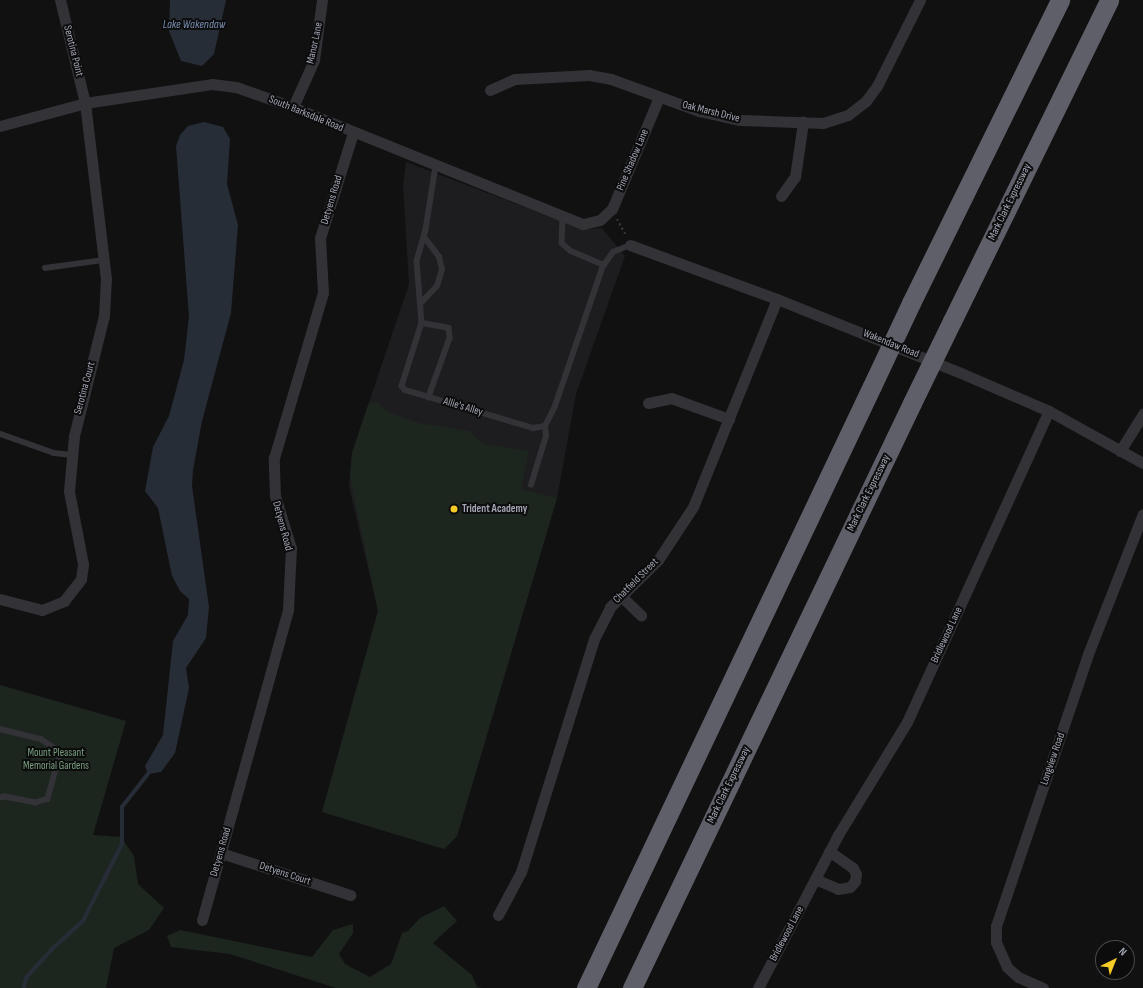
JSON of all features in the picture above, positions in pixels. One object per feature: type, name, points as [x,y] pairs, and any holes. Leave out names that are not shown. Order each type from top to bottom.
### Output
[{"type":"highway","points":[[586,988],[872,386],[1060,0]]},
{"type":"highway","name":"Mark Clark Expressway","points":[[632,988],[912,403],[1109,0]]},
{"type":"street","name":"Serotina Point","points":[[60,0],[85,102]]},
{"type":"street","name":"Manor Lane","points":[[294,107],[314,60],[322,0]]},
{"type":"street","name":"Oak Marsh Drive","points":[[490,90],[515,78],[565,74],[611,79],[699,111],[740,120],[823,124],[836,120],[866,101],[877,86],[920,0]]},
{"type":"street","name":"South Barksdale Road","points":[[0,126],[85,102],[212,84],[236,87],[294,107],[353,133],[583,224],[600,220]]},
{"type":"street","name":"Pine Shadow Lane","points":[[600,220],[612,209],[659,96]]},
{"type":"street","name":"Serotina Court","points":[[0,599],[42,610],[64,601],[80,579],[82,551],[75,532],[69,491],[72,455],[76,418],[104,316],[106,279],[85,102]]},
{"type":"street","points":[[781,196],[795,177],[803,122]]},
{"type":"street","name":"Detyens Road","points":[[202,920],[288,609],[291,548],[275,496],[274,458],[323,293],[320,238],[353,133]]},
{"type":"street","name":"Wakendaw Road","points":[[630,245],[777,299],[1049,411],[1143,463]]},
{"type":"street","name":"Chatfield Street","points":[[498,915],[521,872],[594,639],[610,607],[658,560],[693,507],[777,299]]},
{"type":"street","points":[[648,403],[671,398],[729,419]]},
{"type":"street","name":"Bridlewood Lane","points":[[758,988],[830,852],[906,722],[1049,411]]},
{"type":"street","points":[[1120,451],[1143,414]]},
{"type":"street","name":"Longview Road","points":[[1043,988],[1018,977],[1007,967],[996,942],[996,926],[1088,654],[1143,514]]},
{"type":"street","points":[[621,596],[641,615]]},
{"type":"street","points":[[815,879],[838,889],[850,887],[854,881],[856,874],[853,868],[830,852]]},
{"type":"street","name":"Detyens Court","points":[[221,853],[350,895]]},
{"type":"lane","name":"Allie's Alley","points":[[436,166],[424,236],[416,261],[422,323],[402,386],[405,390],[533,428],[545,426]]},
{"type":"lane","points":[[562,216],[562,243],[571,251],[604,265]]},
{"type":"lane","points":[[421,303],[437,286],[442,270],[439,256],[424,236]]},
{"type":"lane","points":[[532,485],[546,436],[545,426],[555,406],[576,339],[604,265],[613,252],[630,245]]},
{"type":"lane","points":[[45,268],[104,260]]},
{"type":"lane","points":[[422,323],[449,328],[450,338],[429,397]]},
{"type":"lane","points":[[1,434],[54,453],[72,455]]},
{"type":"lane","points":[[0,729],[41,739],[56,749],[60,755],[51,794],[48,799],[36,804],[6,797],[0,798]]},
{"type":"path","points":[[612,209],[630,245]]},
{"type":"shaded area","name":"Trident Academy","points":[[406,162],[564,222],[586,229],[602,228],[625,256],[576,394],[557,498],[457,836],[444,849],[322,812],[378,611],[349,486],[352,453],[409,284],[403,186]]},
{"type":"green space","points":[[369,402],[378,403],[388,412],[418,423],[469,431],[483,444],[529,451],[521,489],[557,498],[457,836],[444,849],[322,812],[378,611],[350,477],[352,453]]},
{"type":"green space","name":"Mount Pleasant Memorial Gardens","points":[[0,685],[126,721],[93,835],[121,837],[134,856],[138,884],[164,908],[149,930],[114,948],[106,988],[0,988]]},
{"type":"green space","points":[[444,906],[457,921],[433,943],[472,975],[477,987],[482,988],[336,988],[230,954],[171,947],[167,936],[180,930],[312,957],[333,930],[353,924],[353,933],[339,954],[345,964],[370,977],[391,964],[402,933],[408,931],[420,918]]},
{"type":"water","name":"Lake Wakendaw","points":[[170,0],[226,0],[214,54],[202,66],[181,61],[169,31]]},
{"type":"water","points":[[204,122],[223,127],[230,139],[227,184],[238,225],[231,313],[202,421],[193,470],[192,486],[209,607],[206,638],[186,668],[189,688],[175,753],[161,772],[148,774],[145,766],[163,735],[173,641],[188,615],[189,599],[180,591],[172,576],[158,508],[145,491],[153,447],[169,416],[184,360],[189,317],[176,146],[180,135],[188,126]]},
{"type":"waterway","points":[[24,988],[26,978],[51,950],[83,921],[122,844],[122,807],[148,774]]},
{"type":"place","name":"Trident Academy","points":[[454,509]]}]
